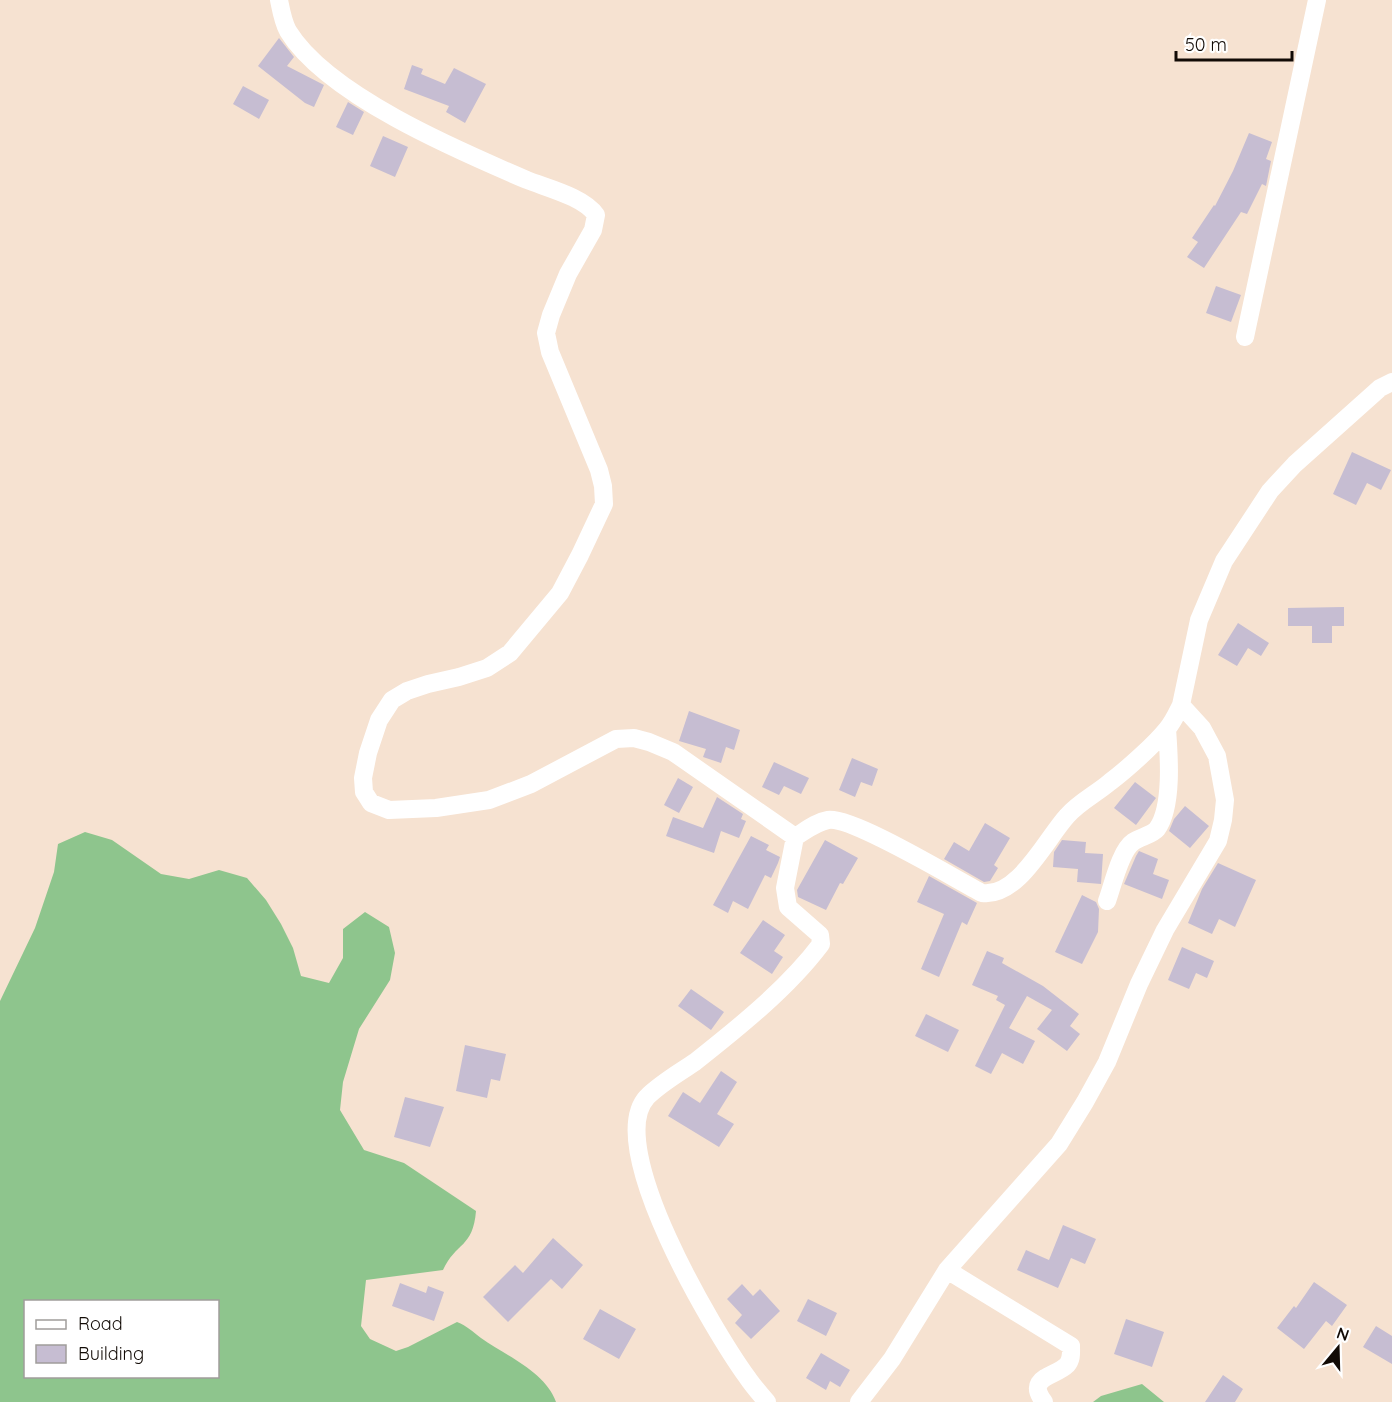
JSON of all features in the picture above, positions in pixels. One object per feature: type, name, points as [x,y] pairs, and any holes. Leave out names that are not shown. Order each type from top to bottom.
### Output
[{"type":"street","points":[[279,0],[288,30],[306,53],[358,95],[388,114],[500,168],[580,201],[596,215],[593,230],[558,297],[546,333],[550,352],[599,470],[604,504],[560,593],[510,653],[487,668],[406,691],[392,700],[379,720],[363,778],[364,792],[371,804],[389,810],[436,808],[489,800],[531,784],[616,739],[634,738],[673,752],[795,837]]},
{"type":"street","points":[[1245,337],[1317,0]]},
{"type":"street","points":[[795,837],[826,820],[837,820],[873,834],[982,893],[992,895],[1000,892],[1013,882],[1043,850],[1067,816],[1110,782],[1167,729],[1182,705],[1198,620],[1224,561],[1248,522],[1270,491],[1295,464],[1380,388],[1392,382]]},
{"type":"street","points":[[859,1402],[892,1359],[947,1270],[1059,1144],[1107,1062],[1139,984],[1165,930],[1218,841],[1224,820],[1225,800],[1217,756],[1202,728],[1182,705]]},
{"type":"street","points":[[1107,901],[1122,858],[1131,843],[1155,832],[1161,822],[1170,769],[1167,729]]},
{"type":"street","points":[[767,1402],[748,1379],[723,1341],[659,1221],[640,1166],[638,1114],[647,1097],[696,1061],[774,995],[796,975],[821,944],[820,935],[788,907],[785,888],[795,837]]},
{"type":"street","points":[[947,1270],[1071,1346],[1072,1355],[1067,1365],[1041,1380],[1038,1388],[1044,1402]]},
{"type":"green space","points":[[85,832],[112,840],[161,874],[189,879],[219,870],[247,878],[266,900],[281,924],[293,948],[301,976],[329,983],[343,958],[343,929],[365,912],[389,927],[395,953],[390,980],[359,1029],[343,1082],[340,1110],[364,1150],[404,1163],[476,1211],[468,1239],[453,1254],[443,1270],[366,1280],[361,1326],[370,1339],[396,1351],[457,1322],[534,1373],[551,1391],[556,1402],[0,1402],[0,1001],[35,928],[54,872],[58,844]]},
{"type":"green space","points":[[1142,1384],[1164,1402],[1093,1402],[1101,1396]]},
{"type":"building","points":[[279,38],[294,57],[287,66],[324,85],[314,107],[305,103],[258,66]]},
{"type":"building","points":[[412,65],[423,69],[421,74],[445,84],[454,68],[486,84],[465,123],[446,112],[449,106],[404,89]]},
{"type":"building","points":[[243,86],[269,100],[259,119],[233,104]]},
{"type":"building","points":[[348,102],[364,112],[353,135],[336,127]]},
{"type":"building","points":[[1249,133],[1272,142],[1266,159],[1271,161],[1266,186],[1262,184],[1247,214],[1241,212],[1204,268],[1187,257],[1198,242],[1192,238],[1215,206]]},
{"type":"building","points":[[383,136],[408,147],[395,177],[370,166]]},
{"type":"building","points":[[1216,286],[1241,295],[1231,322],[1206,313]]},
{"type":"building","points":[[1352,452],[1391,470],[1381,490],[1367,483],[1356,505],[1333,494]]},
{"type":"building","points":[[1344,607],[1344,626],[1332,626],[1332,643],[1312,643],[1312,626],[1288,626],[1288,608]]},
{"type":"building","points":[[1238,623],[1269,643],[1261,656],[1248,648],[1237,666],[1218,655]]},
{"type":"building","points":[[689,711],[740,730],[734,750],[726,747],[721,763],[703,757],[706,749],[679,741]]},
{"type":"building","points":[[852,758],[878,769],[872,786],[861,782],[855,797],[839,790]]},
{"type":"building","points":[[774,762],[809,778],[801,794],[784,786],[779,795],[762,787]]},
{"type":"building","points":[[678,778],[693,787],[679,813],[664,805]]},
{"type":"building","points":[[1135,782],[1156,798],[1136,825],[1114,808]]},
{"type":"building","points":[[717,797],[743,814],[741,819],[746,821],[739,838],[721,831],[714,853],[666,836],[673,817],[703,828]]},
{"type":"building","points":[[1185,806],[1209,826],[1190,848],[1169,831],[1174,819]]},
{"type":"building","points":[[985,823],[1010,838],[994,865],[998,868],[990,881],[984,882],[944,859],[954,842],[969,851]]},
{"type":"building","points":[[751,836],[769,845],[766,850],[780,857],[771,878],[765,875],[748,909],[733,901],[728,913],[713,905]]},
{"type":"building","points":[[825,840],[858,858],[843,884],[840,883],[826,910],[798,897],[797,890]]},
{"type":"building","points":[[1062,840],[1086,842],[1085,853],[1103,854],[1101,884],[1077,882],[1078,869],[1053,867],[1054,852]]},
{"type":"building","points":[[1139,851],[1158,859],[1153,874],[1169,880],[1162,899],[1124,884]]},
{"type":"building","points":[[1218,863],[1256,880],[1235,927],[1219,919],[1212,934],[1188,923],[1202,889]]},
{"type":"building","points":[[929,876],[977,903],[967,925],[962,922],[939,977],[921,969],[944,914],[917,902]]},
{"type":"building","points":[[1082,895],[1096,902],[1099,909],[1098,932],[1082,964],[1055,952]]},
{"type":"building","points":[[763,920],[785,935],[774,951],[783,957],[772,974],[740,953]]},
{"type":"building","points":[[1182,947],[1214,961],[1207,978],[1196,973],[1189,989],[1168,980]]},
{"type":"building","points":[[987,951],[1004,958],[1002,963],[1043,986],[1079,1014],[1070,1026],[1080,1034],[1067,1051],[1037,1029],[1052,1010],[1027,996],[1009,1028],[1035,1041],[1023,1064],[1002,1053],[991,1074],[975,1066],[1005,1005],[996,1000],[998,996],[972,985]]},
{"type":"building","points":[[691,989],[724,1012],[711,1030],[678,1006]]},
{"type":"building","points":[[926,1014],[959,1030],[948,1052],[915,1036]]},
{"type":"building","points":[[465,1045],[506,1054],[500,1081],[491,1079],[487,1098],[456,1091]]},
{"type":"building","points":[[721,1071],[737,1082],[717,1114],[734,1124],[719,1147],[668,1116],[683,1092],[700,1103]]},
{"type":"building","points":[[405,1097],[444,1107],[430,1147],[394,1137]]},
{"type":"building","points":[[1063,1225],[1096,1239],[1085,1264],[1071,1258],[1058,1288],[1017,1270],[1026,1250],[1049,1260]]},
{"type":"building","points":[[553,1238],[583,1265],[562,1289],[551,1279],[508,1322],[483,1297],[515,1265],[523,1273]]},
{"type":"building","points":[[1314,1282],[1347,1305],[1332,1326],[1326,1321],[1304,1349],[1277,1328],[1294,1306],[1296,1308]]},
{"type":"building","points":[[400,1283],[426,1293],[428,1286],[444,1292],[434,1321],[392,1306]]},
{"type":"building","points":[[742,1284],[753,1296],[760,1289],[780,1311],[751,1339],[735,1323],[742,1315],[727,1299]]},
{"type":"building","points":[[808,1299],[837,1313],[826,1336],[797,1321]]},
{"type":"building","points":[[600,1309],[636,1329],[619,1359],[583,1339]]},
{"type":"building","points":[[1126,1319],[1164,1332],[1152,1367],[1114,1354]]},
{"type":"building","points":[[1376,1326],[1392,1336],[1392,1364],[1363,1347]]},
{"type":"building","points":[[821,1353],[850,1370],[840,1387],[830,1381],[826,1390],[806,1378]]},
{"type":"building","points":[[1223,1375],[1243,1389],[1235,1402],[1205,1402]]}]
